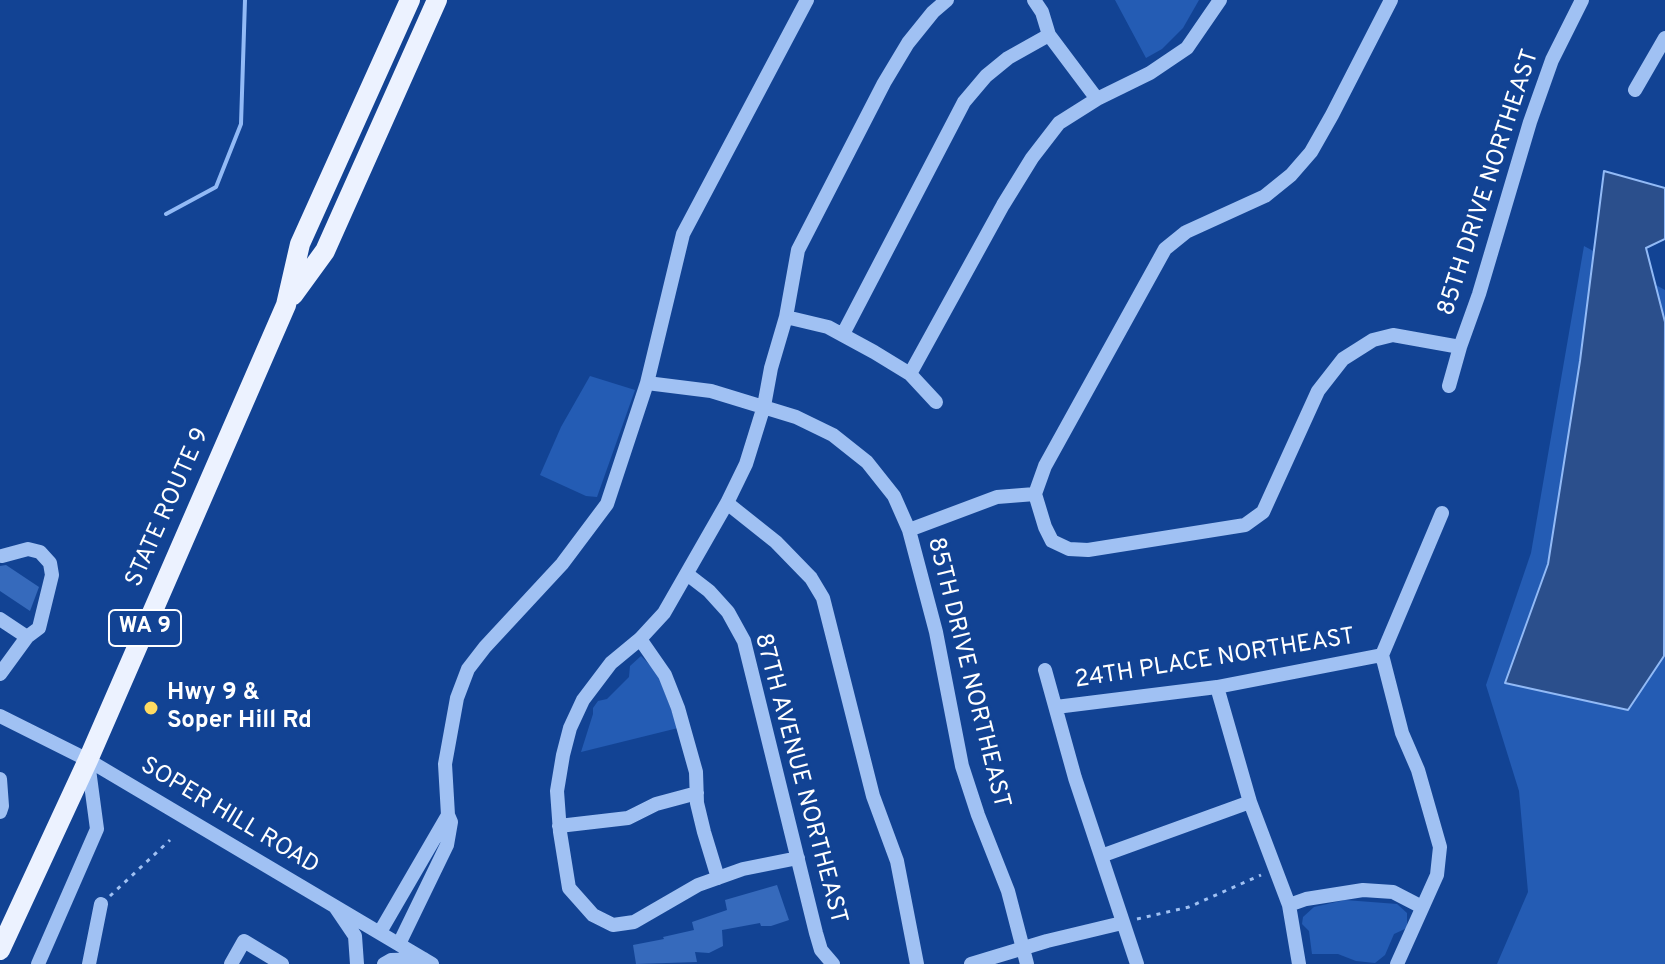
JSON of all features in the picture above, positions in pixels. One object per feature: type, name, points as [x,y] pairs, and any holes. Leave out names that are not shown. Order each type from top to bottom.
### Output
[{"type":"main road","name":"STATE ROUTE 9","points":[[0,950],[88,760],[286,305],[300,244],[410,0]]},
{"type":"main road","name":"STATE ROUTE 9","points":[[286,305],[325,251],[437,0]]},
{"type":"street","points":[[399,944],[447,845],[451,822],[445,764],[457,698],[468,669],[562,564],[607,504],[647,383],[683,234],[807,0]]},
{"type":"street","points":[[798,858],[743,869],[698,885],[634,922],[613,925],[593,915],[569,888],[557,791],[570,728],[583,700],[611,663],[640,639],[664,613],[727,503],[746,464],[764,406],[786,317],[798,250],[835,175],[908,43],[947,0]]},
{"type":"street","points":[[1034,0],[1042,12],[1049,35],[1097,99]]},
{"type":"street","points":[[910,374],[1032,158],[1059,123],[1097,99],[1150,73],[1187,48],[1220,0]]},
{"type":"street","points":[[1035,494],[1045,466],[1165,249],[1186,232],[1265,196],[1291,175],[1311,152],[1325,128],[1391,0]]},
{"type":"street","name":"85TH DRIVE NORTHEAST","points":[[909,530],[997,497],[1035,494],[1052,541],[1069,549],[1088,550],[1245,525],[1263,512],[1318,391],[1343,359],[1373,340],[1393,335],[1460,347],[1547,72],[1582,0]]},
{"type":"street","points":[[843,334],[964,102],[986,76],[1008,58],[1049,35]]},
{"type":"street","points":[[1635,90],[1661,57],[1665,38]]},
{"type":"street","points":[[786,317],[806,320],[843,334],[910,374],[936,402]]},
{"type":"street","points":[[1449,386],[1460,347]]},
{"type":"street","name":"85TH DRIVE NORTHEAST","points":[[647,383],[711,391],[796,417],[833,435],[867,462],[894,496],[909,530],[936,632],[962,766],[1008,891],[1025,957]]},
{"type":"street","points":[[727,503],[776,542],[811,578],[823,598],[873,796],[897,861],[917,964]]},
{"type":"street","points":[[1397,964],[1437,875],[1440,847],[1418,770],[1402,733],[1382,655],[1442,513]]},
{"type":"street","points":[[0,674],[27,637],[39,628],[52,575],[50,563],[40,552],[28,549],[2,556]]},
{"type":"street","name":"87TH AVENUE NORTHEAST","points":[[687,574],[709,591],[728,612],[744,641],[821,950],[833,964]]},
{"type":"street","points":[[0,619],[27,637]]},
{"type":"street","points":[[640,639],[665,675],[690,744],[704,832],[718,878]]},
{"type":"street","name":"24TH PLACE NORTHEAST","points":[[1056,707],[1217,687],[1382,655]]},
{"type":"street","points":[[1045,670],[1075,778],[1137,964]]},
{"type":"street","points":[[1217,687],[1250,802],[1289,905],[1295,963]]},
{"type":"street","name":"SOPER HILL ROAD","points":[[0,716],[88,760],[428,962]]},
{"type":"street","points":[[38,964],[97,829],[88,760]]},
{"type":"street","points":[[0,779],[0,812]]},
{"type":"street","points":[[559,826],[628,818],[656,804],[697,793]]},
{"type":"street","points":[[1101,856],[1250,802]]},
{"type":"street","points":[[380,932],[448,815]]},
{"type":"street","points":[[1289,905],[1306,899],[1363,890],[1393,892],[1422,907]]},
{"type":"street","points":[[89,964],[101,904]]},
{"type":"street","points":[[333,904],[355,936],[357,964]]},
{"type":"street","points":[[971,964],[1025,957],[1122,923]]},
{"type":"street","points":[[231,964],[244,941],[282,964]]},
{"type":"street","points":[[384,964],[391,960],[428,962]]},
{"type":"path","points":[[101,904],[170,840]]},
{"type":"path","points":[[1122,923],[1189,907],[1277,871]]},
{"type":"shaded area","points":[[1115,0],[1199,0],[1183,28],[1162,49],[1146,58]]},
{"type":"shaded area","points":[[1604,171],[1665,188],[1665,239],[1646,248],[1665,322],[1664,656],[1628,710],[1505,683],[1548,564],[1580,361]]},
{"type":"shaded area","points":[[1584,246],[1665,290],[1665,964],[1497,964],[1528,892],[1519,791],[1486,685],[1531,553]]},
{"type":"shaded area","points":[[590,376],[635,390],[597,497],[586,496],[540,475],[561,427]]},
{"type":"shaded area","points":[[641,656],[657,672],[678,728],[581,752],[593,708],[629,677],[630,666]]},
{"type":"shaded area","points":[[1345,900],[1397,904],[1407,913],[1407,928],[1394,934],[1385,955],[1375,963],[1356,961],[1338,954],[1312,954],[1309,931],[1302,924],[1303,917],[1314,907]]},
{"type":"building","points":[[6,565],[39,587],[30,611],[0,591],[0,566]]},
{"type":"building","points":[[777,885],[789,920],[771,926],[761,926],[760,923],[722,930],[723,946],[709,953],[695,952],[697,962],[636,964],[633,945],[694,930],[692,922],[727,910],[725,900]]},
{"type":"waterway","points":[[166,214],[216,187],[241,124],[245,0]]},
{"type":"place","name":"Hwy 9 & Soper Hill Rd","points":[[151,708]]}]
